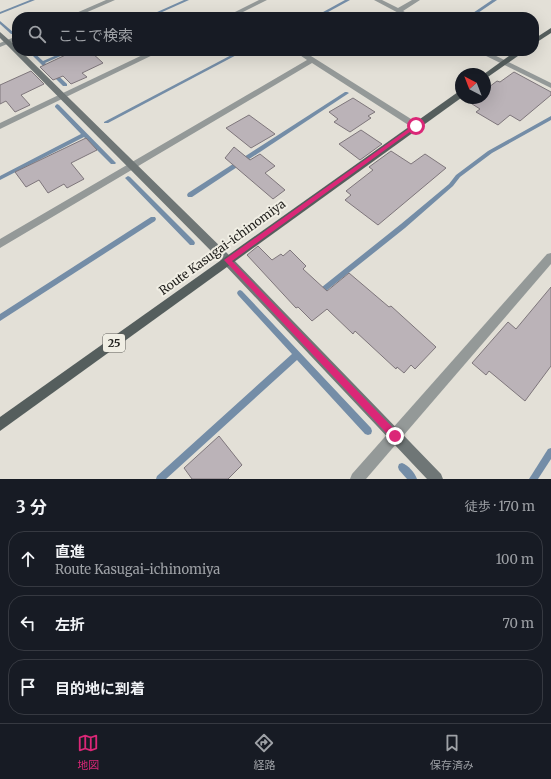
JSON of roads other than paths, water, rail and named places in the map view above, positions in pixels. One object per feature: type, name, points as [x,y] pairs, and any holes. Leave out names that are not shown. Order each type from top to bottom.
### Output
[{"type":"main road","points":[[539,38],[551,30]]},
{"type":"main road","points":[[491,73],[514,56]]},
{"type":"main road","name":"Route Kasugai-ichinomiya","points":[[0,425],[227,260],[455,98]]},
{"type":"street","points":[[82,12],[112,0]]},
{"type":"street","points":[[245,12],[264,0]]},
{"type":"street","points":[[377,0],[398,11],[417,0]]},
{"type":"street","points":[[0,34],[4,44],[12,51]]},
{"type":"street","points":[[18,56],[63,96],[227,260],[436,479]]},
{"type":"street","points":[[0,126],[147,56]]},
{"type":"street","points":[[306,56],[416,126]]},
{"type":"street","points":[[490,56],[551,86]]},
{"type":"street","points":[[0,244],[312,60]]},
{"type":"street","points":[[356,479],[551,257]]},
{"type":"waterway","points":[[0,13],[33,0]]},
{"type":"waterway","points":[[159,12],[187,0]]},
{"type":"waterway","points":[[325,12],[348,0]]},
{"type":"waterway","points":[[477,12],[495,0]]},
{"type":"waterway","points":[[0,22],[12,33]]},
{"type":"waterway","points":[[35,56],[42,63]]},
{"type":"waterway","points":[[42,63],[58,56]]},
{"type":"waterway","points":[[106,122],[232,56]]},
{"type":"waterway","points":[[42,63],[65,85]]},
{"type":"waterway","points":[[190,195],[347,93]]},
{"type":"waterway","points":[[57,106],[85,134]]},
{"type":"waterway","points":[[319,293],[403,226],[451,185],[458,176],[490,152],[551,118]]},
{"type":"waterway","points":[[0,178],[85,134]]},
{"type":"waterway","points":[[85,134],[113,163]]},
{"type":"waterway","points":[[128,178],[192,243]]},
{"type":"waterway","points":[[0,318],[153,219]]},
{"type":"waterway","points":[[240,293],[368,431]]},
{"type":"waterway","points":[[160,479],[297,355]]},
{"type":"waterway","points":[[533,479],[551,452]]},
{"type":"waterway","points":[[402,467],[413,479]]}]
